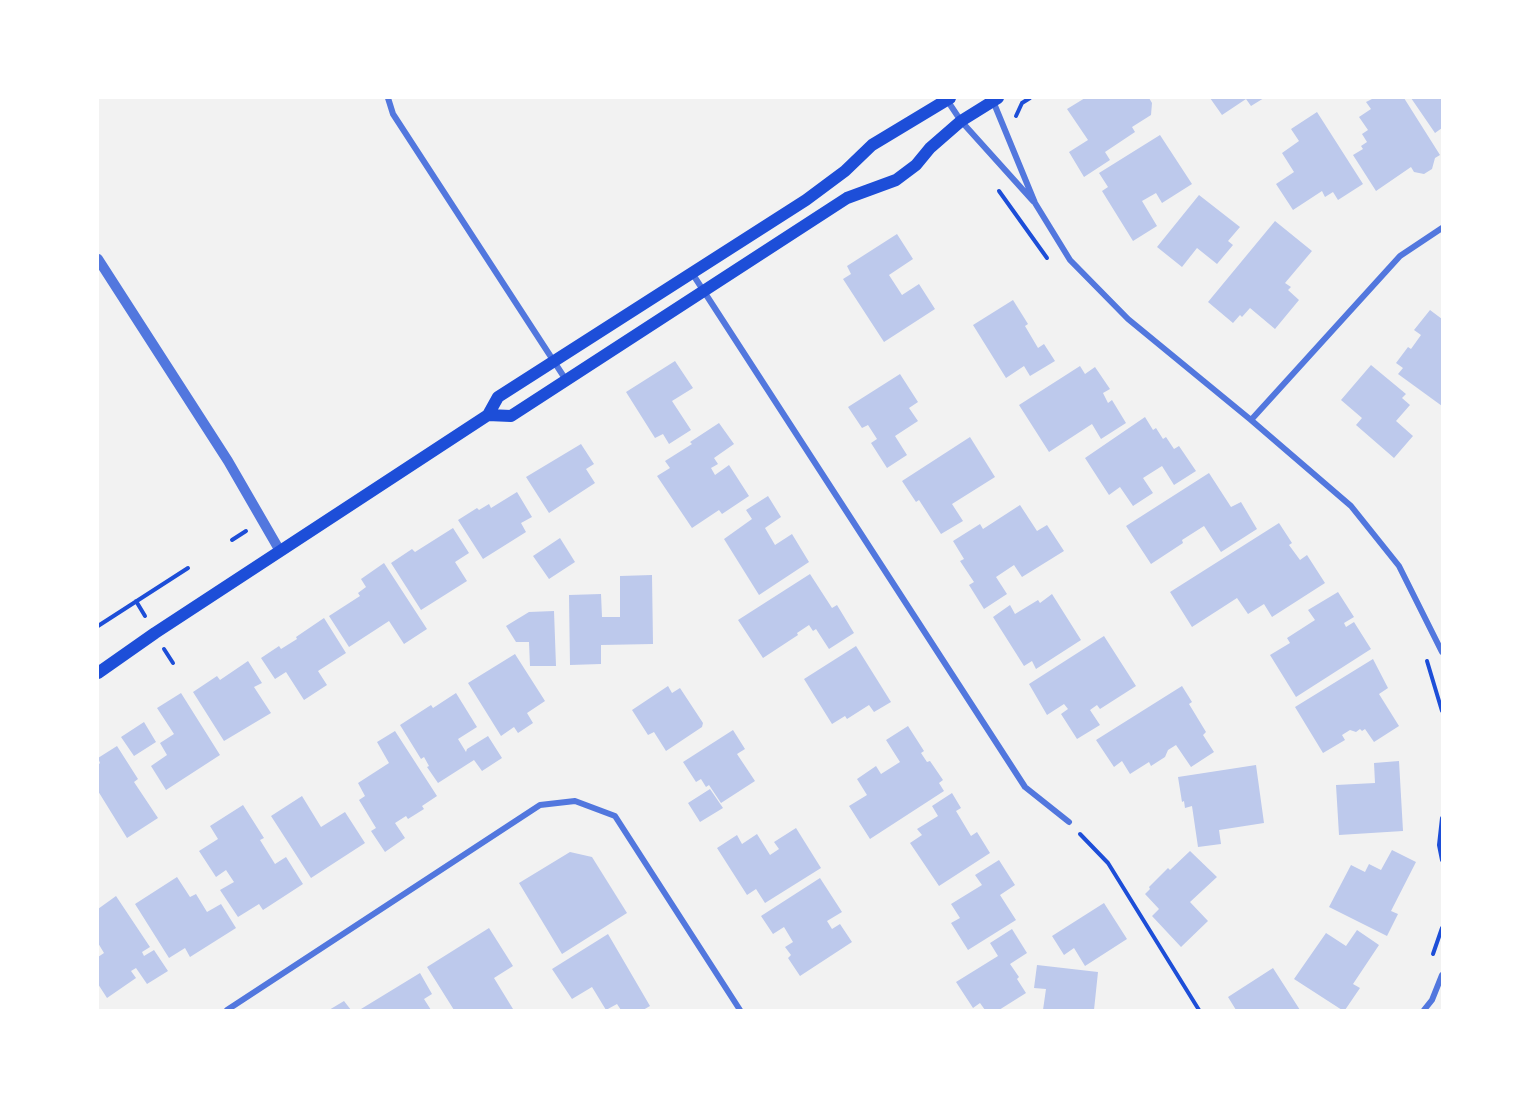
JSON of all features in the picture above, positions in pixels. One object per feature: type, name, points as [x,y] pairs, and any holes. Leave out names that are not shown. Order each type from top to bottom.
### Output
[{"type":"main road","points":[[98,673],[154,633],[488,414],[498,397],[806,200],[845,171],[872,145],[949,99]]},
{"type":"main road","points":[[488,414],[511,416],[847,198],[897,180],[961,122],[994,99]]},
{"type":"street","points":[[388,98],[393,114],[566,380]]},
{"type":"street","points":[[949,99],[961,122],[1035,203]]},
{"type":"street","points":[[994,99],[1035,203],[1070,260],[1128,319],[1351,506],[1399,566],[1443,652]]},
{"type":"street","points":[[1251,420],[1400,256],[1443,228]]},
{"type":"street","points":[[98,260],[228,461],[280,552]]},
{"type":"street","points":[[692,273],[1025,786],[1069,822]]},
{"type":"street","points":[[227,1011],[540,805],[575,801],[615,816],[740,1011]]},
{"type":"street","points":[[1424,1011],[1443,975]]},
{"type":"path","points":[[98,626],[188,568]]},
{"type":"path","points":[[1443,818],[1439,845],[1443,860]]},
{"type":"path","points":[[1069,822],[1108,863],[1198,1011]]},
{"type":"path","points":[[1433,954],[1443,928]]},
{"type":"building","points":[[1085,98],[1149,98],[1152,103],[1151,115],[1132,127],[1135,132],[1105,152],[1110,160],[1084,177],[1069,152],[1088,140],[1067,109]]},
{"type":"building","points":[[1210,98],[1264,98],[1251,106],[1246,99],[1222,115]]},
{"type":"building","points":[[1374,98],[1404,98],[1440,155],[1435,158],[1432,169],[1424,174],[1414,172],[1411,167],[1376,191],[1353,155],[1363,149],[1361,146],[1367,142],[1362,134],[1368,130],[1359,117],[1371,109],[1366,102]]},
{"type":"building","points":[[1411,98],[1442,98],[1442,128],[1435,133]]},
{"type":"building","points":[[1317,112],[1363,184],[1338,200],[1333,192],[1325,197],[1322,191],[1293,210],[1276,184],[1294,172],[1282,153],[1299,141],[1291,129]]},
{"type":"building","points":[[1160,135],[1192,184],[1162,203],[1156,193],[1142,201],[1157,226],[1133,241],[1102,191],[1108,187],[1099,173]]},
{"type":"building","points":[[1199,195],[1240,227],[1228,241],[1233,245],[1217,264],[1197,248],[1182,267],[1157,247]]},
{"type":"building","points":[[1275,221],[1312,251],[1285,283],[1291,287],[1288,290],[1299,300],[1275,329],[1250,308],[1233,323],[1208,302]]},
{"type":"building","points":[[897,234],[913,259],[889,275],[902,295],[919,284],[935,309],[884,342],[843,279],[851,274],[847,266]]},
{"type":"building","points":[[1013,300],[1028,324],[1025,326],[1038,348],[1044,344],[1055,361],[1030,376],[1024,366],[1006,378],[973,325]]},
{"type":"building","points":[[1430,310],[1442,319],[1442,406],[1398,374],[1403,368],[1396,363],[1408,347],[1411,349],[1421,335],[1414,330]]},
{"type":"building","points":[[675,361],[693,388],[672,401],[691,430],[669,444],[663,434],[655,438],[626,392]]},
{"type":"building","points":[[1371,365],[1406,394],[1402,398],[1410,405],[1396,421],[1413,436],[1394,458],[1356,425],[1362,418],[1341,400]]},
{"type":"building","points":[[1080,366],[1085,374],[1095,367],[1110,389],[1103,393],[1108,403],[1112,400],[1126,423],[1101,439],[1092,424],[1049,452],[1019,405]]},
{"type":"building","points":[[900,374],[918,402],[909,408],[918,421],[895,436],[907,455],[887,468],[871,443],[877,439],[868,425],[862,428],[848,407]]},
{"type":"building","points":[[1145,417],[1153,430],[1156,428],[1163,439],[1166,437],[1174,449],[1179,446],[1196,471],[1174,485],[1162,466],[1143,478],[1153,493],[1133,506],[1120,487],[1109,495],[1085,458]]},
{"type":"building","points":[[719,423],[734,444],[714,458],[718,464],[711,468],[715,475],[729,465],[749,496],[722,514],[719,510],[692,528],[657,476],[670,468],[665,461]]},
{"type":"building","points":[[970,437],[995,477],[952,504],[963,521],[941,534],[919,500],[916,502],[902,481]]},
{"type":"building","points":[[581,444],[594,464],[586,469],[595,483],[549,513],[526,477]]},
{"type":"building","points":[[1209,473],[1231,507],[1241,502],[1257,529],[1221,552],[1204,526],[1151,564],[1126,526]]},
{"type":"building","points":[[517,492],[532,517],[521,523],[526,532],[483,559],[458,520],[477,508],[479,510],[489,504],[491,508]]},
{"type":"building","points":[[768,496],[781,517],[765,528],[775,545],[792,534],[809,562],[759,595],[724,539],[752,519],[746,510]]},
{"type":"building","points":[[1020,505],[1037,531],[1047,525],[1064,551],[1022,577],[1014,565],[996,577],[1007,594],[984,609],[969,585],[974,582],[960,561],[964,559],[953,541],[980,524],[983,529]]},
{"type":"building","points":[[1279,523],[1292,543],[1289,545],[1300,560],[1307,555],[1325,583],[1272,617],[1264,604],[1248,614],[1237,598],[1192,627],[1170,592]]},
{"type":"building","points":[[453,528],[469,553],[455,562],[467,581],[421,610],[391,563],[412,549],[415,552]]},
{"type":"building","points":[[560,538],[575,562],[549,579],[533,556]]},
{"type":"building","points":[[384,563],[427,629],[404,644],[389,621],[349,647],[329,616],[360,596],[358,593],[366,587],[361,579]]},
{"type":"building","points":[[810,574],[832,608],[837,605],[854,633],[829,649],[816,629],[813,631],[809,625],[763,658],[738,620]]},
{"type":"building","points":[[652,575],[653,644],[601,645],[601,664],[570,665],[569,595],[601,594],[602,617],[620,617],[620,576]]},
{"type":"building","points":[[1338,592],[1354,617],[1344,623],[1346,627],[1354,622],[1371,649],[1296,697],[1270,655],[1290,643],[1287,638],[1315,620],[1308,610]]},
{"type":"building","points":[[1052,594],[1081,640],[1036,669],[1032,661],[1024,666],[993,617],[1010,605],[1015,614],[1038,600],[1040,603]]},
{"type":"building","points":[[554,611],[556,666],[530,666],[529,642],[516,642],[506,626],[529,612]]},
{"type":"building","points":[[324,618],[346,653],[318,671],[327,685],[304,700],[286,672],[275,679],[261,658],[279,646],[281,649],[297,639],[296,637]]},
{"type":"building","points":[[1104,636],[1136,686],[1100,709],[1097,705],[1090,710],[1100,725],[1077,739],[1061,714],[1068,709],[1064,704],[1047,715],[1029,684]]},
{"type":"building","points":[[856,646],[891,702],[874,712],[869,705],[847,719],[845,716],[832,724],[804,679]]},
{"type":"building","points":[[515,654],[545,701],[527,713],[533,723],[518,733],[514,727],[501,736],[468,683]]},
{"type":"building","points":[[1373,659],[1388,688],[1379,694],[1399,726],[1374,742],[1365,729],[1356,732],[1350,730],[1342,735],[1345,740],[1323,753],[1295,707]]},
{"type":"building","points":[[248,661],[262,683],[254,687],[271,713],[224,741],[193,692],[217,676],[220,680]]},
{"type":"building","points":[[668,686],[672,693],[680,688],[703,723],[702,727],[666,751],[654,732],[648,735],[632,710]]},
{"type":"building","points":[[1182,686],[1192,702],[1189,704],[1206,732],[1203,735],[1214,752],[1191,767],[1176,745],[1168,750],[1165,757],[1151,766],[1149,762],[1130,774],[1122,761],[1114,767],[1096,740]]},
{"type":"building","points":[[181,693],[220,755],[166,790],[151,766],[167,755],[160,743],[174,734],[157,708]]},
{"type":"building","points":[[456,693],[477,727],[458,739],[466,752],[467,749],[488,736],[502,758],[482,771],[474,760],[438,783],[427,767],[429,766],[424,757],[421,759],[400,725],[431,705],[433,708]]},
{"type":"building","points":[[144,722],[156,742],[134,756],[121,737]]},
{"type":"building","points":[[908,726],[924,751],[921,753],[927,762],[930,761],[943,780],[939,783],[944,791],[870,839],[849,806],[867,795],[857,779],[876,766],[881,774],[900,762],[886,740]]},
{"type":"building","points":[[733,730],[745,749],[737,754],[755,781],[721,803],[709,785],[706,787],[701,779],[696,782],[683,762]]},
{"type":"building","points":[[395,731],[437,796],[422,806],[424,809],[408,819],[406,816],[395,823],[405,838],[385,852],[371,831],[376,828],[359,800],[365,796],[358,783],[389,763],[377,742]]},
{"type":"building","points":[[117,746],[138,779],[134,782],[158,818],[127,838],[98,791],[98,765],[100,763],[98,758]]},
{"type":"building","points":[[1399,761],[1403,831],[1339,835],[1336,785],[1375,783],[1374,763]]},
{"type":"building","points":[[1256,765],[1264,823],[1219,830],[1221,844],[1198,847],[1192,806],[1185,808],[1184,801],[1182,802],[1178,777]]},
{"type":"building","points":[[710,789],[723,808],[700,822],[688,803]]},
{"type":"building","points":[[952,793],[961,808],[956,811],[971,836],[977,832],[990,853],[939,886],[910,843],[922,835],[917,829],[938,816],[932,806]]},
{"type":"building","points":[[302,796],[321,827],[345,812],[365,843],[311,878],[271,816]]},
{"type":"building","points":[[243,805],[264,838],[260,840],[275,864],[286,857],[303,884],[263,910],[259,904],[238,917],[220,890],[234,882],[226,870],[216,877],[199,851],[218,839],[210,826]]},
{"type":"building","points":[[796,828],[821,868],[765,903],[756,889],[747,895],[717,848],[737,835],[742,844],[757,834],[770,855],[779,849],[774,842]]},
{"type":"building","points":[[1392,850],[1416,862],[1391,911],[1398,914],[1387,936],[1329,907],[1351,865],[1365,872],[1369,864],[1381,870]]},
{"type":"building","points":[[1190,851],[1217,877],[1190,902],[1208,921],[1181,947],[1152,916],[1159,909],[1145,894],[1168,868],[1170,870]]},
{"type":"building","points":[[570,852],[592,857],[627,913],[562,954],[519,883]]},
{"type":"building","points":[[999,860],[1015,885],[1000,895],[1016,920],[968,950],[951,923],[960,918],[951,904],[982,885],[975,875]]},
{"type":"building","points":[[177,877],[190,897],[196,894],[207,912],[221,904],[236,928],[190,957],[185,948],[169,958],[135,904]]},
{"type":"building","points":[[820,878],[842,912],[827,921],[832,929],[840,924],[852,942],[800,976],[788,958],[791,955],[785,947],[793,942],[784,927],[773,934],[761,916]]},
{"type":"building","points":[[116,896],[150,947],[142,952],[144,956],[154,950],[168,971],[147,984],[136,968],[131,971],[136,978],[107,998],[98,984],[98,957],[104,953],[98,943],[98,909]]},
{"type":"building","points":[[1104,903],[1127,939],[1085,966],[1074,948],[1064,955],[1052,936]]},
{"type":"building","points":[[489,928],[513,966],[494,978],[513,1009],[454,1010],[427,967]]},
{"type":"building","points":[[1012,929],[1027,953],[1010,964],[1026,993],[999,1010],[985,1010],[980,1003],[973,1008],[956,982],[998,956],[990,943]]},
{"type":"building","points":[[1357,930],[1379,945],[1353,984],[1360,988],[1345,1010],[1342,1010],[1294,979],[1326,933],[1346,946]]},
{"type":"building","points":[[608,934],[650,1006],[643,1010],[621,1010],[617,1004],[606,1010],[592,987],[572,999],[552,969]]},
{"type":"building","points":[[1037,965],[1098,972],[1094,1010],[1043,1010],[1046,989],[1034,988]]},
{"type":"building","points":[[1273,968],[1300,1010],[1236,1010],[1228,997]]},
{"type":"building","points":[[420,973],[432,994],[424,999],[431,1010],[361,1009]]},
{"type":"building","points":[[344,1001],[351,1010],[329,1010]]}]
